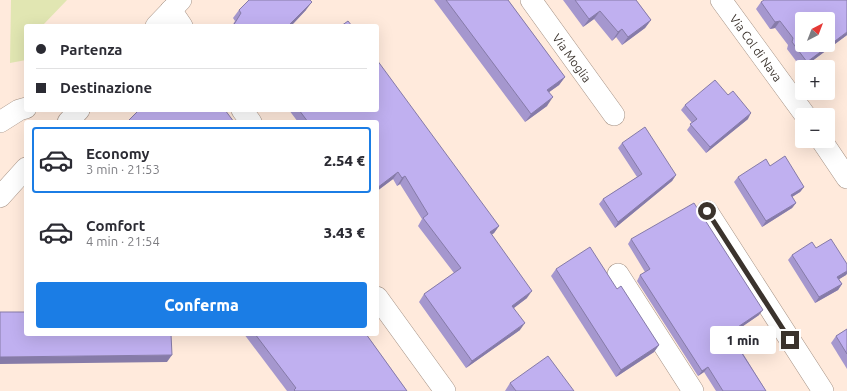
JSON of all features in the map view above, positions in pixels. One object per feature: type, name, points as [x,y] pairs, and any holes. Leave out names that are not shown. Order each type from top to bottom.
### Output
[{"type":"street","name":"Via Moglia","points":[[531,0],[614,115]]},
{"type":"street","name":"Via Col di Nava","points":[[721,0],[800,108]]},
{"type":"street","points":[[159,24],[178,12]]},
{"type":"street","points":[[1,118],[24,109]]},
{"type":"street","points":[[70,120],[77,112]]},
{"type":"street","points":[[827,148],[847,178]]},
{"type":"street","points":[[0,197],[24,170]]},
{"type":"street","points":[[707,211],[823,391]]},
{"type":"street","points":[[618,274],[693,391]]},
{"type":"street","points":[[379,300],[445,391]]},
{"type":"green space","points":[[11,0],[67,0],[44,24],[24,24],[24,60],[10,63]]},
{"type":"building","points":[[249,0],[310,0],[312,2],[290,24],[234,24],[241,13],[239,10]]},
{"type":"building","points":[[446,0],[508,0],[565,77],[547,90],[553,97],[531,114]]},
{"type":"building","points":[[575,0],[636,0],[651,20],[628,37],[622,29],[618,32],[600,11],[589,19]]},
{"type":"building","points":[[764,0],[847,0],[847,32],[835,41],[835,12],[795,12],[795,46],[792,42],[793,38],[780,21],[775,22],[761,2]]},
{"type":"building","points":[[800,52],[820,52],[810,60],[806,60]]},
{"type":"building","points":[[379,63],[499,226],[490,232],[532,291],[512,306],[525,323],[472,361],[424,294],[461,268],[423,218],[428,214],[405,176],[402,178],[398,172],[379,186],[379,120],[306,120],[300,112],[379,112]]},
{"type":"building","points":[[715,80],[728,95],[733,91],[751,113],[710,147],[690,124],[697,119],[685,105]]},
{"type":"building","points":[[137,112],[226,112],[232,120],[129,120]]},
{"type":"building","points":[[645,127],[676,175],[618,222],[603,199],[642,174],[622,143]]},
{"type":"building","points":[[785,156],[804,187],[791,195],[796,203],[766,221],[738,177],[766,159],[770,166]]},
{"type":"building","points":[[694,203],[763,310],[729,333],[766,391],[723,391],[708,367],[702,371],[640,275],[650,269],[631,239]]},
{"type":"building","points":[[831,239],[847,264],[847,271],[837,277],[842,284],[819,297],[792,255],[812,242],[816,248]]},
{"type":"building","points":[[590,247],[617,289],[621,286],[659,345],[621,370],[556,269]]},
{"type":"building","points":[[0,312],[24,312],[24,336],[171,336],[172,355],[0,357]]},
{"type":"building","points":[[847,329],[847,354],[836,336]]},
{"type":"building","points":[[257,336],[367,336],[407,391],[295,391],[294,390],[296,388]]},
{"type":"building","points":[[548,356],[574,391],[516,391],[510,383]]},
{"type":"route","points":[[707,211],[790,340]]}]
